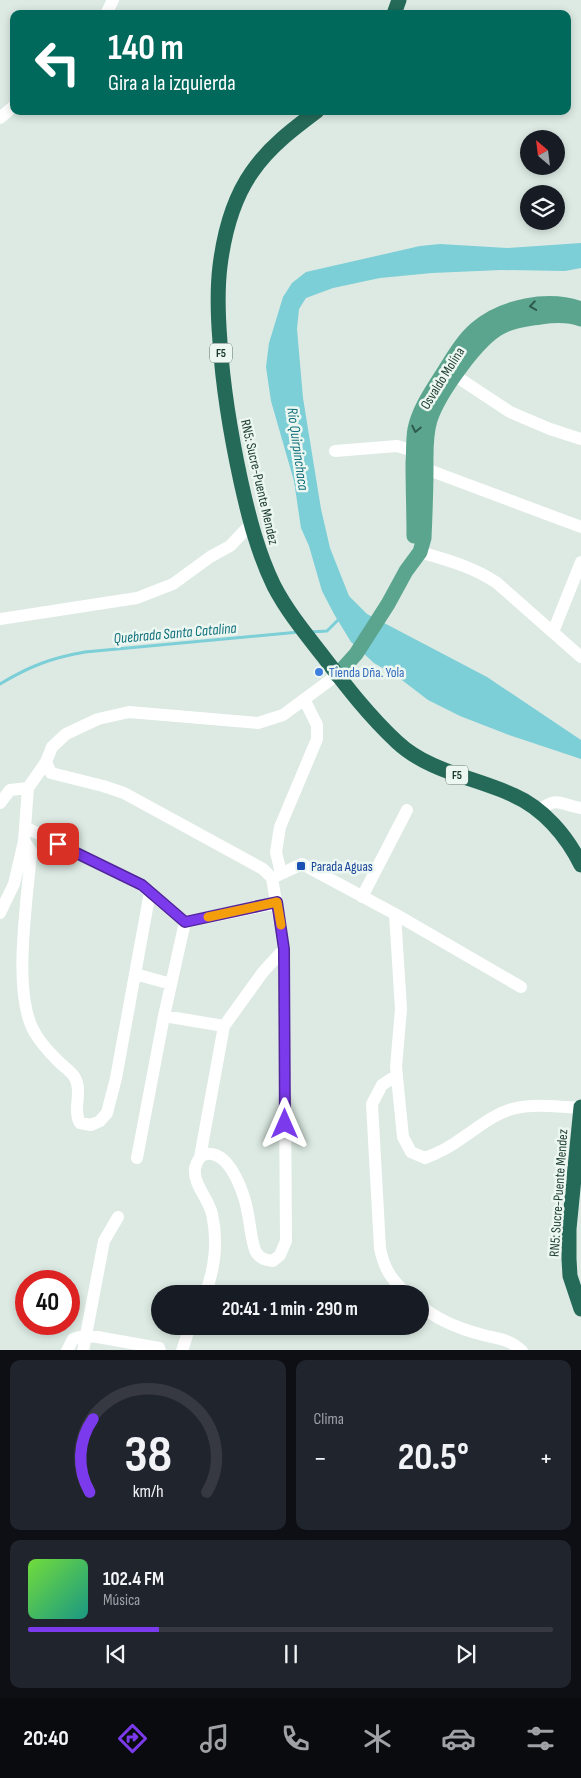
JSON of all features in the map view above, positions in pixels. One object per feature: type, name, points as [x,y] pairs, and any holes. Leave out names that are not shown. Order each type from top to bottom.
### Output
[{"type":"highway","name":"RN5: Sucre-Puente Mendez","points":[[312,115],[276,144],[251,173],[226,228],[220,268],[218,315],[226,402],[250,524],[259,551],[275,586],[294,618],[337,675],[382,728],[416,757],[439,768],[514,795],[538,811],[563,834],[581,865]]},
{"type":"highway","name":"RN5: Sucre-Puente Mendez","points":[[581,1107],[569,1230],[570,1276],[581,1309]]},
{"type":"main road","name":"Osvaldo Molina","points":[[406,571],[411,557],[414,538],[420,470],[420,450],[414,437],[418,418],[430,394],[451,372],[465,341],[476,330],[503,313],[552,304],[581,309]]},
{"type":"main road","points":[[451,372],[484,338],[504,325],[552,316],[566,315],[581,319]]},
{"type":"main road","points":[[337,675],[356,654],[388,604],[406,571],[420,552],[424,538],[420,470]]},
{"type":"street","points":[[0,118],[10,109]]},
{"type":"street","points":[[451,372],[510,412],[550,429],[581,439]]},
{"type":"street","points":[[335,451],[397,446],[420,450]]},
{"type":"street","points":[[420,470],[581,527]]},
{"type":"street","points":[[0,619],[137,598],[164,588],[230,546],[250,524]]},
{"type":"street","points":[[420,552],[453,562],[487,576],[581,657]]},
{"type":"street","points":[[553,632],[581,562]]},
{"type":"street","points":[[0,913],[14,884],[24,841],[28,788],[46,762],[52,747],[66,734],[98,719],[129,712],[258,723],[283,715],[337,675]]},
{"type":"street","points":[[200,1157],[209,1153],[216,1155],[227,1163],[239,1184],[248,1211],[256,1252],[263,1259],[273,1261],[280,1255],[286,1241],[284,949],[277,902],[276,852],[280,827],[318,740],[317,725],[304,699]]},
{"type":"street","points":[[46,762],[52,773],[124,793],[276,876]]},
{"type":"street","points":[[0,803],[10,790],[28,788]]},
{"type":"street","points":[[538,811],[550,802],[560,802],[581,808]]},
{"type":"street","points":[[362,896],[407,810]]},
{"type":"street","points":[[25,827],[142,885],[185,922]]},
{"type":"street","points":[[24,841],[31,851],[22,964],[26,1003],[34,1031],[48,1052],[75,1078],[78,1090],[76,1117],[80,1123],[91,1125],[100,1121],[107,1113],[116,1078],[150,892]]},
{"type":"street","points":[[276,876],[302,864],[521,987]]},
{"type":"street","points":[[185,922],[277,902]]},
{"type":"street","points":[[394,914],[401,1009],[397,1075],[402,1137],[411,1152],[425,1158],[437,1153],[486,1121],[512,1109],[534,1106],[581,1107]]},
{"type":"street","points":[[137,1158],[164,1016],[185,922]]},
{"type":"street","points":[[208,1285],[214,1265],[212,1213],[198,1184],[195,1168],[200,1157],[224,1026],[263,972],[284,949]]},
{"type":"street","points":[[135,974],[171,984]]},
{"type":"street","points":[[164,1016],[224,1026]]},
{"type":"street","points":[[397,1075],[382,1085],[372,1104],[383,1263],[397,1285]]},
{"type":"street","points":[[83,1350],[104,1241],[118,1217]]},
{"type":"street","points":[[429,1311],[450,1325],[485,1336],[501,1338],[515,1344],[522,1350]]},
{"type":"street","points":[[67,1350],[73,1339],[86,1334],[159,1348],[160,1350]]},
{"type":"street","points":[[182,1350],[187,1335]]},
{"type":"water","name":"Río Quirpinchaca","points":[[581,243],[581,268],[565,271],[501,270],[432,273],[380,278],[333,288],[306,298],[299,309],[297,329],[303,398],[321,509],[330,548],[349,596],[367,614],[487,677],[581,740],[581,759],[509,735],[460,716],[428,700],[398,677],[374,663],[351,642],[322,591],[309,546],[301,528],[294,481],[271,401],[266,367],[269,343],[283,297],[292,283],[306,272],[420,246],[440,244],[507,248]]},
{"type":"waterway","name":"Quebrada Santa Catalina","points":[[310,632],[327,631],[341,617]]},
{"type":"waterway","name":"Quebrada Santa Catalina","points":[[0,684],[21,672],[41,664],[85,652],[299,632]]},
{"type":"slow traffic","points":[[208,917],[277,902],[281,925]]},
{"type":"place","name":"Tienda Dña. Yola","points":[[319,672]]},
{"type":"place","name":"Parada Aguas","points":[[301,866]]},
{"type":"route","points":[[58,844],[142,885],[185,922],[277,902],[284,949],[285,1124]]}]
